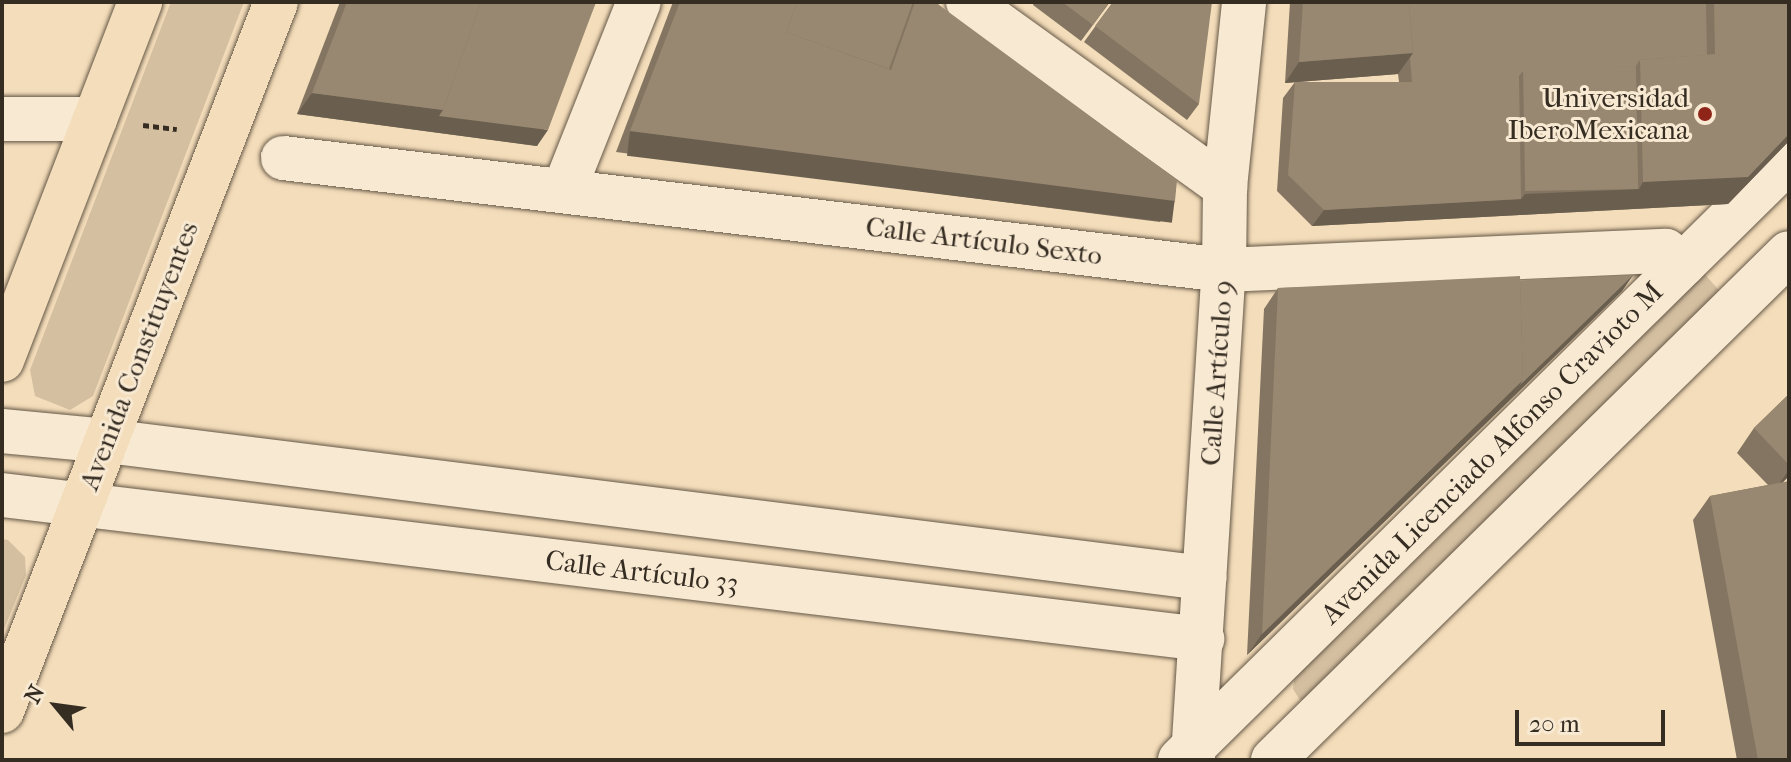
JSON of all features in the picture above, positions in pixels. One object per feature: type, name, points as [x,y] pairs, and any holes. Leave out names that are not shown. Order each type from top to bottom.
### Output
[{"type":"main road","points":[[2,360],[140,2]]},
{"type":"main road","name":"Avenida Constituyentes","points":[[2,711],[276,2]]},
{"type":"street","points":[[564,190],[639,2]]},
{"type":"street","points":[[968,2],[1225,187]]},
{"type":"street","name":"Calle Artículo 9","points":[[1189,755],[1202,639],[1224,270],[1225,187],[1244,2]]},
{"type":"street","points":[[2,119],[95,119]]},
{"type":"street","name":"Calle Artículo Sexto","points":[[283,158],[1224,270],[1666,251],[1684,264]]},
{"type":"street","name":"Avenida Licenciado Alfonso Cravioto M","points":[[1189,755],[1789,160]]},
{"type":"street","points":[[1273,760],[1778,263],[1720,228]]},
{"type":"street","points":[[2,431],[107,441],[1204,578]]},
{"type":"street","name":"Calle Artículo 33","points":[[2,495],[1202,639]]},
{"type":"path","points":[[95,119],[225,134]]},
{"type":"shaded area","points":[[171,2],[244,2],[93,396],[70,410],[35,396],[30,370]]},
{"type":"shaded area","points":[[1701,270],[1724,296],[1315,696],[1300,700],[1293,689],[1295,672]]},
{"type":"shaded area","points":[[2,539],[8,540],[25,557],[26,575],[2,634]]},
{"type":"building","points":[[347,2],[481,2],[443,110],[312,93]]},
{"type":"building","points":[[481,2],[596,2],[548,130],[439,116]]},
{"type":"building","points":[[680,2],[797,2],[786,32],[891,70],[915,2],[935,2],[1177,180],[1175,201],[630,131]]},
{"type":"building","points":[[797,2],[913,2],[889,69],[786,32]]},
{"type":"building","points":[[1062,2],[1109,2],[1093,25]]},
{"type":"building","points":[[1113,2],[1212,2],[1199,104],[1095,26]]},
{"type":"building","points":[[1303,2],[1409,2],[1413,53],[1299,62]]},
{"type":"building","points":[[1409,2],[1706,2],[1707,55],[1640,60],[1636,66],[1523,71],[1519,76],[1521,199],[1324,210],[1288,175],[1295,82],[1412,82]]},
{"type":"building","name":"Universidad IberoMexicana","points":[[1714,2],[1789,2],[1789,134],[1748,177],[1643,182],[1640,60],[1715,54]]},
{"type":"building","points":[[1636,66],[1638,189],[1525,191],[1523,68]]},
{"type":"building","points":[[1633,275],[1520,385],[1523,380],[1520,281]]},
{"type":"building","points":[[1520,276],[1523,380],[1262,634],[1278,288]]},
{"type":"building","points":[[1789,394],[1789,465],[1754,428]]},
{"type":"building","points":[[1789,481],[1789,760],[1758,760],[1710,496]]},
{"type":"place","name":"Universidad IberoMexicana","points":[[1705,114]]}]
